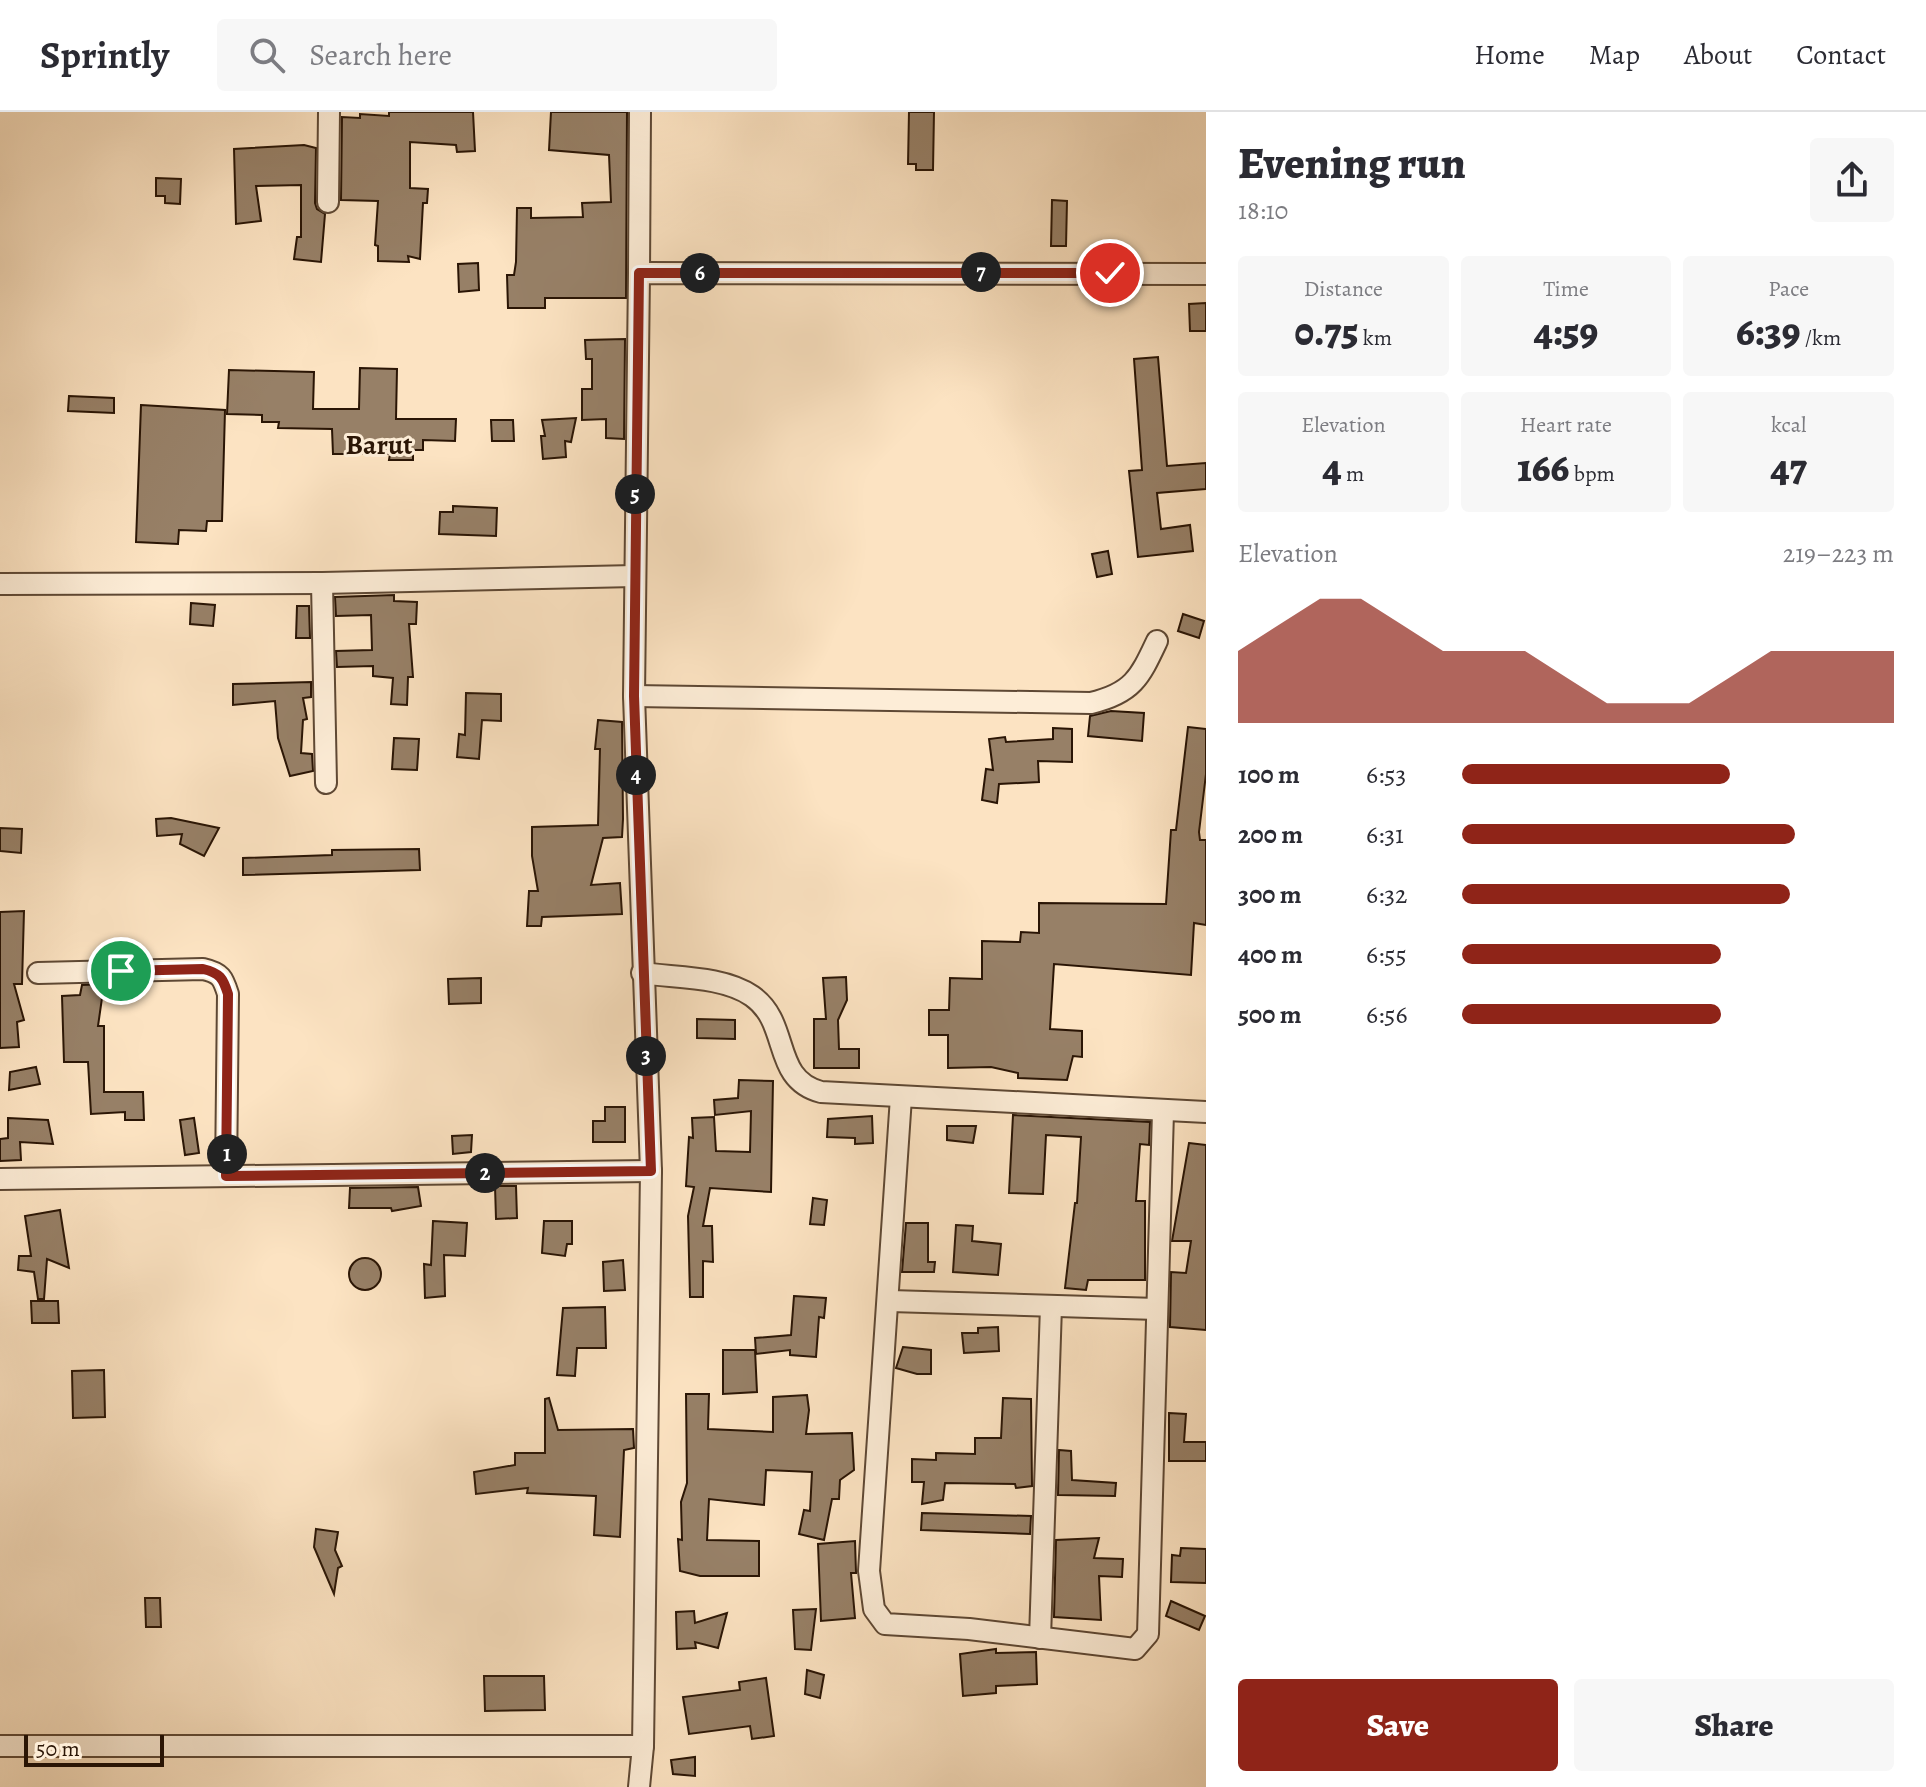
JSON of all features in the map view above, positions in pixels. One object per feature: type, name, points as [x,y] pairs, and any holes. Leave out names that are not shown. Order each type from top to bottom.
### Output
[{"type":"street","points":[[328,202],[329,112]]},
{"type":"street","points":[[639,1787],[643,1746],[651,1171],[634,696],[640,112]]},
{"type":"street","points":[[639,273],[1206,274]]},
{"type":"street","points":[[0,584],[322,583],[635,576]]},
{"type":"street","points":[[322,583],[326,783]]},
{"type":"street","points":[[634,696],[1091,703],[1105,700],[1138,680],[1157,641]]},
{"type":"street","points":[[38,973],[203,969],[216,972],[223,978],[228,994],[226,1176]]},
{"type":"street","points":[[642,973],[727,985],[753,997],[775,1022],[794,1079],[805,1088],[821,1092],[1206,1112]]},
{"type":"street","points":[[901,1097],[890,1301],[869,1571],[874,1609],[885,1624],[1135,1649],[1148,1634],[1163,1112]]},
{"type":"street","points":[[0,1179],[651,1171]]},
{"type":"street","points":[[890,1301],[1157,1309]]},
{"type":"street","points":[[1040,1638],[1051,1306]]},
{"type":"street","points":[[0,1746],[643,1746]]},
{"type":"building","points":[[389,112],[473,112],[475,151],[457,152],[456,145],[410,142],[410,188],[428,189],[427,203],[423,203],[420,259],[408,256],[409,262],[378,261],[378,246],[375,245],[378,201],[341,200],[342,117],[360,118],[360,114],[389,116]]},
{"type":"building","points":[[551,112],[627,112],[626,298],[545,298],[545,308],[508,308],[507,275],[514,275],[516,262],[517,208],[531,208],[531,218],[583,217],[582,203],[611,202],[609,155],[549,150]]},
{"type":"building","points":[[909,112],[934,112],[933,170],[916,170],[916,164],[908,164]]},
{"type":"building","points":[[304,145],[316,148],[315,203],[317,209],[325,214],[321,262],[294,259],[297,237],[301,237],[301,185],[256,186],[261,221],[236,224],[234,149]]},
{"type":"building","points":[[156,178],[181,179],[180,204],[165,203],[165,196],[156,196]]},
{"type":"building","points":[[1052,200],[1067,201],[1066,246],[1051,246]]},
{"type":"building","points":[[478,263],[479,290],[459,292],[458,264]]},
{"type":"building","points":[[1206,303],[1206,331],[1190,331],[1189,304]]},
{"type":"building","points":[[625,339],[624,439],[606,438],[606,419],[582,420],[582,389],[592,389],[592,359],[586,359],[585,340]]},
{"type":"building","points":[[1158,357],[1167,466],[1206,463],[1206,489],[1157,493],[1161,529],[1190,525],[1193,551],[1138,557],[1129,471],[1142,470],[1134,359]]},
{"type":"building","points":[[360,368],[397,369],[396,419],[456,419],[455,441],[423,440],[423,450],[413,450],[413,460],[389,460],[390,454],[333,454],[332,429],[278,428],[279,422],[262,422],[262,415],[227,414],[229,370],[314,372],[313,409],[359,409]]},
{"type":"building","points":[[69,396],[114,398],[114,413],[68,411]]},
{"type":"building","points":[[141,405],[225,410],[222,521],[207,521],[206,531],[179,530],[178,544],[136,542]]},
{"type":"building","points":[[576,418],[571,442],[565,441],[566,457],[543,459],[541,436],[545,436],[542,420]]},
{"type":"building","points":[[491,420],[513,420],[514,441],[492,441]]},
{"type":"building","points":[[453,506],[497,508],[496,536],[439,534],[440,512],[453,512]]},
{"type":"building","points":[[1108,551],[1112,574],[1097,577],[1092,554]]},
{"type":"building","points":[[394,595],[394,601],[417,602],[416,624],[409,624],[413,677],[408,677],[407,705],[391,704],[393,678],[373,676],[373,666],[337,667],[336,651],[372,650],[371,615],[336,616],[335,597]]},
{"type":"building","points":[[191,603],[215,605],[213,626],[190,624]]},
{"type":"building","points":[[297,606],[309,606],[310,638],[296,638]]},
{"type":"building","points":[[1183,614],[1204,621],[1199,638],[1178,631]]},
{"type":"building","points":[[311,682],[311,697],[303,698],[307,719],[303,720],[301,753],[312,754],[313,771],[290,776],[278,738],[275,701],[233,705],[233,684]]},
{"type":"building","points":[[466,693],[501,694],[501,721],[482,720],[479,759],[457,757],[459,734],[465,735]]},
{"type":"building","points":[[1111,711],[1144,713],[1142,741],[1088,736],[1090,716]]},
{"type":"building","points":[[598,720],[622,722],[623,819],[622,837],[603,838],[591,885],[620,883],[622,914],[542,917],[541,926],[527,926],[529,891],[538,891],[532,856],[532,827],[598,825],[600,749],[595,749]]},
{"type":"building","points":[[1188,727],[1206,729],[1206,774],[1199,832],[1200,840],[1206,840],[1206,925],[1194,923],[1191,975],[1054,964],[1050,1029],[1082,1031],[1082,1057],[1073,1056],[1067,1080],[1018,1078],[1018,1073],[991,1067],[948,1068],[948,1035],[929,1035],[929,1010],[949,1010],[950,978],[982,979],[982,941],[1020,942],[1021,932],[1039,933],[1039,903],[1166,904],[1171,830],[1176,830]]},
{"type":"building","points":[[1053,728],[1072,729],[1072,762],[1038,761],[1039,782],[999,784],[997,803],[982,800],[986,769],[993,770],[989,739],[1005,737],[1006,742],[1053,739]]},
{"type":"building","points":[[394,738],[419,739],[417,770],[392,769]]},
{"type":"building","points":[[171,818],[219,828],[204,856],[180,844],[182,834],[157,836],[156,819]]},
{"type":"building","points":[[0,828],[22,829],[21,853],[0,851]]},
{"type":"building","points":[[419,849],[420,870],[243,875],[243,858],[332,855],[332,850]]},
{"type":"building","points":[[24,911],[22,984],[14,984],[24,1020],[17,1022],[19,1047],[0,1048],[0,912]]},
{"type":"building","points":[[846,977],[847,1000],[838,1020],[839,1049],[859,1049],[859,1068],[814,1068],[814,1019],[826,1019],[823,978]]},
{"type":"building","points":[[481,978],[481,1003],[449,1004],[448,979]]},
{"type":"building","points":[[104,984],[98,1026],[104,1026],[104,1092],[143,1092],[144,1120],[125,1120],[125,1112],[91,1114],[88,1062],[64,1062],[62,996],[80,995],[82,985]]},
{"type":"building","points":[[697,1019],[735,1020],[735,1039],[697,1038]]},
{"type":"building","points":[[36,1067],[40,1084],[9,1090],[10,1072]]},
{"type":"building","points":[[739,1080],[773,1081],[771,1192],[710,1188],[703,1226],[712,1226],[713,1262],[703,1261],[703,1297],[690,1297],[688,1216],[694,1187],[686,1186],[689,1137],[693,1138],[692,1118],[714,1117],[716,1151],[750,1152],[751,1111],[715,1115],[714,1100],[738,1098]]},
{"type":"building","points":[[605,1107],[625,1107],[625,1142],[593,1142],[593,1121],[605,1121]]},
{"type":"building","points":[[1013,1115],[1150,1122],[1149,1145],[1140,1144],[1136,1201],[1145,1201],[1145,1280],[1088,1280],[1086,1290],[1065,1288],[1077,1203],[1081,1137],[1046,1135],[1043,1194],[1009,1193]]},
{"type":"building","points":[[872,1116],[873,1143],[855,1144],[855,1138],[827,1137],[828,1119]]},
{"type":"building","points":[[8,1118],[48,1120],[53,1144],[20,1142],[21,1160],[0,1161],[0,1139],[8,1138]]},
{"type":"building","points":[[194,1118],[199,1153],[185,1155],[180,1120]]},
{"type":"building","points":[[947,1126],[976,1126],[973,1143],[947,1140]]},
{"type":"building","points":[[472,1135],[471,1152],[453,1154],[452,1136]]},
{"type":"building","points":[[1189,1143],[1206,1145],[1206,1330],[1170,1327],[1171,1272],[1186,1273],[1191,1241],[1172,1241]]},
{"type":"building","points":[[495,1186],[516,1186],[517,1218],[496,1219]]},
{"type":"building","points":[[418,1187],[421,1206],[392,1211],[391,1208],[349,1208],[350,1188]]},
{"type":"building","points":[[813,1198],[827,1200],[824,1225],[810,1224]]},
{"type":"building","points":[[60,1210],[69,1268],[47,1259],[44,1299],[38,1299],[34,1272],[18,1270],[19,1256],[31,1256],[25,1216]]},
{"type":"building","points":[[433,1221],[467,1223],[465,1256],[444,1255],[445,1296],[425,1298],[424,1264],[431,1265]]},
{"type":"building","points":[[544,1221],[572,1221],[572,1244],[567,1244],[565,1256],[542,1253]]},
{"type":"building","points":[[906,1223],[928,1223],[928,1262],[935,1262],[934,1272],[902,1272]]},
{"type":"building","points":[[956,1225],[973,1226],[972,1241],[1001,1244],[998,1275],[953,1272]]},
{"type":"building","points":[[365,1258],[376,1263],[381,1274],[376,1285],[365,1290],[354,1285],[349,1274],[354,1263]]},
{"type":"building","points":[[623,1260],[625,1290],[604,1291],[603,1262]]},
{"type":"building","points":[[794,1296],[826,1298],[824,1318],[819,1317],[816,1357],[790,1355],[790,1350],[756,1354],[755,1338],[791,1335]]},
{"type":"building","points":[[31,1301],[58,1301],[59,1323],[32,1323]]},
{"type":"building","points":[[605,1307],[606,1348],[577,1348],[575,1376],[557,1375],[563,1308]]},
{"type":"building","points":[[998,1327],[999,1351],[964,1353],[962,1333],[978,1333],[978,1328]]},
{"type":"building","points":[[903,1347],[931,1350],[931,1374],[896,1368]]},
{"type":"building","points":[[723,1350],[755,1350],[757,1392],[723,1394]]},
{"type":"building","points":[[104,1370],[105,1417],[73,1418],[72,1371]]},
{"type":"building","points":[[686,1394],[709,1394],[708,1429],[773,1432],[773,1397],[807,1395],[806,1434],[852,1433],[854,1470],[840,1480],[839,1499],[832,1499],[824,1540],[799,1534],[804,1510],[810,1511],[812,1472],[766,1470],[764,1505],[709,1499],[707,1540],[759,1541],[759,1576],[700,1576],[680,1571],[678,1539],[682,1540],[681,1502],[687,1483]]},
{"type":"building","points":[[549,1398],[558,1430],[633,1429],[634,1448],[624,1450],[620,1537],[594,1535],[596,1496],[527,1493],[528,1488],[476,1494],[474,1472],[515,1465],[515,1453],[545,1453],[545,1399]]},
{"type":"building","points":[[1003,1398],[1031,1399],[1032,1486],[1016,1488],[1015,1484],[945,1483],[943,1500],[922,1504],[924,1482],[912,1482],[912,1459],[936,1460],[936,1453],[975,1454],[975,1438],[1001,1438]]},
{"type":"building","points":[[1169,1413],[1186,1414],[1184,1442],[1206,1442],[1206,1461],[1169,1461]]},
{"type":"building","points":[[1059,1450],[1071,1451],[1072,1480],[1116,1483],[1115,1496],[1058,1495]]},
{"type":"building","points":[[922,1513],[1031,1516],[1030,1534],[921,1530]]},
{"type":"building","points":[[316,1529],[338,1532],[335,1550],[342,1566],[338,1568],[334,1594],[314,1547]]},
{"type":"building","points":[[1099,1538],[1094,1558],[1123,1559],[1122,1577],[1099,1576],[1101,1620],[1054,1617],[1056,1540]]},
{"type":"building","points":[[855,1541],[856,1573],[851,1573],[855,1618],[821,1621],[818,1544]]},
{"type":"building","points":[[1181,1548],[1206,1549],[1206,1583],[1171,1582],[1172,1555],[1180,1556]]},
{"type":"building","points":[[145,1598],[160,1598],[161,1627],[146,1627]]},
{"type":"building","points":[[1171,1601],[1205,1616],[1199,1630],[1166,1616]]},
{"type":"building","points":[[816,1609],[811,1650],[795,1649],[793,1610]]},
{"type":"building","points":[[694,1611],[695,1623],[727,1613],[718,1648],[695,1642],[696,1648],[677,1649],[676,1612]]},
{"type":"building","points":[[996,1649],[996,1653],[1036,1652],[1037,1684],[996,1686],[996,1693],[963,1696],[960,1654]]},
{"type":"building","points":[[807,1670],[824,1675],[820,1698],[805,1694]]},
{"type":"building","points":[[484,1676],[544,1676],[545,1710],[485,1711]]},
{"type":"building","points":[[766,1678],[774,1736],[752,1739],[750,1726],[689,1734],[683,1697],[740,1690],[739,1682]]},
{"type":"building","points":[[695,1757],[695,1776],[673,1774],[671,1760]]},
{"type":"district","name":"Barut","points":[[379,445]]},
{"type":"route","points":[[121,971],[203,969],[216,972],[223,978],[228,994],[226,1176],[651,1171],[634,696],[639,273],[1110,273]]}]
